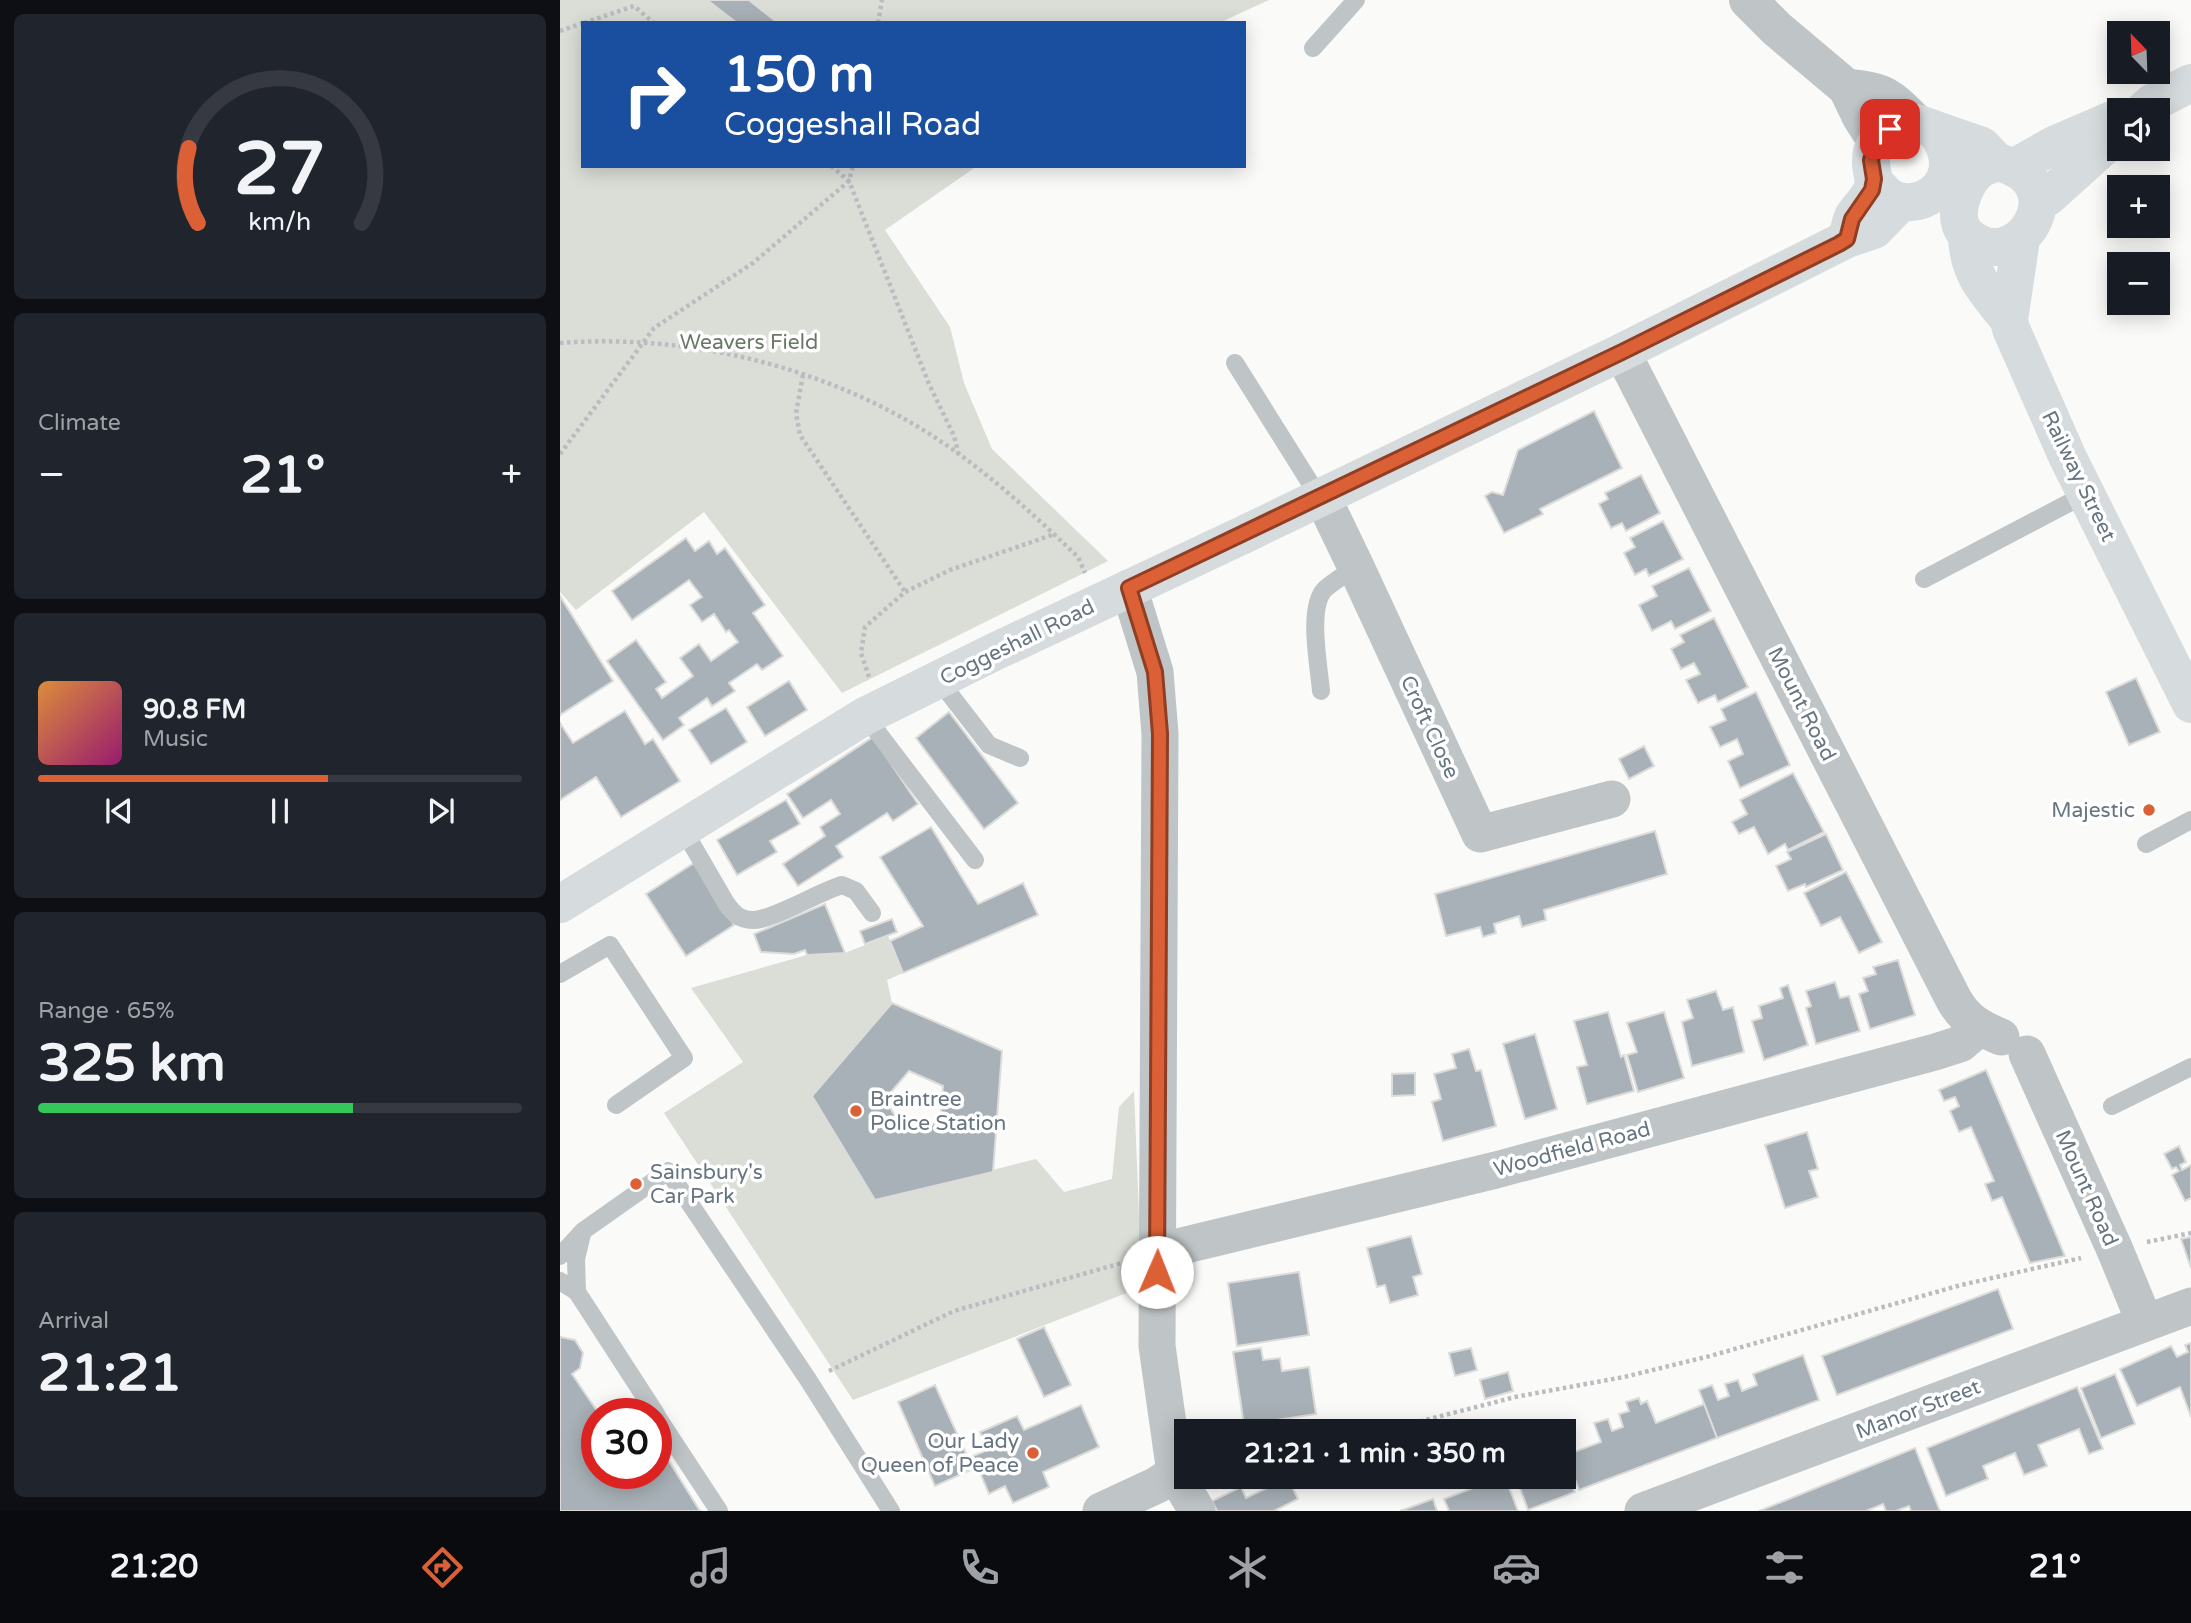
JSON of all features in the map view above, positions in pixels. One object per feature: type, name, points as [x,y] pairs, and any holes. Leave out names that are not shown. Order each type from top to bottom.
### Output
[{"type":"main road","points":[[2161,98],[2191,83]]},
{"type":"main road","points":[[1907,123],[1926,128],[1982,146],[2032,181],[2039,202],[2035,223],[2021,239],[2001,247],[1980,244],[1965,233],[1920,220],[1890,181],[1890,129],[1907,123]]},
{"type":"main road","points":[[2009,320],[1978,281],[1968,256],[1965,233],[1959,218],[1964,190],[1979,170],[2006,164],[2107,123]]},
{"type":"main road","points":[[1890,181],[1936,194],[1949,170],[1945,144],[1926,128]]},
{"type":"main road","points":[[2039,202],[2049,197],[2107,143]]},
{"type":"main road","name":"Coggeshall Road","points":[[560,904],[872,713],[1622,352],[1847,239],[1874,230],[1890,181]]},
{"type":"main road","name":"Railway Street","points":[[2021,239],[2009,320],[2086,494],[2191,704]]},
{"type":"street","points":[[1748,0],[1777,29],[1847,88],[1890,181]]},
{"type":"street","points":[[1847,88],[1874,89],[1926,128]]},
{"type":"street","name":"Mount Road","points":[[1622,352],[1961,1013],[2003,1040],[2115,1250],[2145,1323]]},
{"type":"street","name":"Croft Close","points":[[1319,497],[1330,513],[1356,567],[1480,834],[1612,799]]},
{"type":"street","points":[[1114,596],[1155,672],[1160,734],[1157,1346],[1174,1466]]},
{"type":"street","name":"Woodfield Road","points":[[1157,1252],[1496,1170],[1960,1044],[2003,1040]]},
{"type":"street","name":"Manor Street","points":[[1643,1511],[2191,1306]]},
{"type":"street","points":[[1101,1511],[1157,1485],[1174,1474]]},
{"type":"street","points":[[1184,1489],[1197,1511]]},
{"type":"lane","points":[[1313,48],[1356,0]]},
{"type":"lane","points":[[1235,363],[1319,497]]},
{"type":"lane","points":[[1924,579],[2086,494]]},
{"type":"lane","points":[[1321,691],[1315,617],[1317,601],[1324,590],[1356,567]]},
{"type":"lane","points":[[938,680],[989,745],[1020,758]]},
{"type":"lane","points":[[872,713],[975,860]]},
{"type":"lane","points":[[2146,844],[2191,820]]},
{"type":"lane","points":[[682,829],[734,914],[748,920],[760,919],[842,885],[856,891],[872,913]]},
{"type":"lane","points":[[560,974],[610,945],[684,1058],[616,1104]]},
{"type":"lane","points":[[2112,1106],[2191,1067]]},
{"type":"lane","points":[[560,1256],[583,1231],[668,1171],[809,1381],[891,1511]]},
{"type":"lane","points":[[560,1240],[583,1231]]},
{"type":"lane","points":[[577,1292],[576,1259],[583,1231]]},
{"type":"lane","points":[[560,1281],[577,1292],[646,1398]]},
{"type":"lane","points":[[672,1439],[719,1511]]},
{"type":"path","points":[[878,21],[882,0]]},
{"type":"path","points":[[589,21],[634,6],[652,21]]},
{"type":"path","points":[[560,31],[581,24]]},
{"type":"path","points":[[833,168],[849,181],[960,456]]},
{"type":"path","points":[[560,454],[654,328],[753,263],[849,181],[852,168]]},
{"type":"path","points":[[560,343],[597,340],[717,352],[803,375],[847,392],[909,421],[991,477],[1079,557],[1114,596]]},
{"type":"path","points":[[803,375],[796,413],[800,435],[905,592]]},
{"type":"path","points":[[872,713],[861,653],[865,627],[905,592],[950,570],[1055,534]]},
{"type":"path","points":[[1430,1419],[1515,1397],[1648,1371],[1961,1285],[2191,1233]]},
{"type":"path","points":[[809,1381],[954,1311],[1157,1252]]},
{"type":"green space","name":"Weavers Field","points":[[560,0],[1269,0],[1223,21],[581,21],[581,168],[974,168],[885,230],[950,327],[964,383],[992,449],[1108,561],[842,693],[704,512],[576,610],[560,592]]},
{"type":"green space","points":[[888,936],[903,973],[887,980],[892,1003],[812,1096],[875,1200],[1036,1159],[1064,1192],[1112,1179],[1119,1107],[1134,1091],[1142,1287],[853,1400],[664,1113],[743,1062],[691,988],[807,955],[845,953]]},
{"type":"building","points":[[707,0],[749,0],[775,21],[734,21]]},
{"type":"building","points":[[1594,411],[1622,468],[1540,509],[1543,514],[1504,533],[1485,496],[1492,492],[1503,495],[1518,450]]},
{"type":"building","points":[[1641,475],[1660,513],[1626,531],[1622,523],[1611,528],[1599,504],[1608,499],[1605,493]]},
{"type":"building","points":[[1663,521],[1683,559],[1649,576],[1646,569],[1635,575],[1624,553],[1635,547],[1630,538]]},
{"type":"building","points":[[686,538],[695,551],[709,541],[717,554],[725,548],[765,605],[753,613],[783,656],[762,670],[757,664],[729,683],[735,691],[712,706],[707,698],[679,718],[684,725],[663,740],[607,661],[636,640],[666,682],[656,689],[662,698],[693,676],[680,658],[699,644],[711,661],[738,642],[729,630],[726,632],[714,614],[702,622],[690,605],[702,597],[689,580],[632,620],[612,591]]},
{"type":"building","points":[[1689,568],[1711,611],[1675,629],[1671,621],[1652,631],[1639,605],[1657,596],[1652,586]]},
{"type":"building","points":[[560,596],[613,681],[560,715]]},
{"type":"building","points":[[1714,618],[1748,687],[1718,702],[1715,695],[1698,703],[1686,680],[1700,674],[1694,663],[1681,669],[1671,649],[1684,642],[1680,635]]},
{"type":"building","points":[[2136,678],[2160,732],[2129,745],[2106,692]]},
{"type":"building","points":[[789,681],[807,710],[765,736],[747,707]]},
{"type":"building","points":[[1756,692],[1790,765],[1740,788],[1728,761],[1743,754],[1737,739],[1720,747],[1710,727],[1726,720],[1721,709]]},
{"type":"building","points":[[726,708],[747,742],[711,764],[689,730]]},
{"type":"building","points":[[625,711],[645,744],[653,739],[680,781],[621,817],[596,777],[560,800],[560,723],[573,743]]},
{"type":"building","points":[[949,712],[1018,803],[984,829],[916,738]]},
{"type":"building","points":[[873,737],[918,804],[893,821],[887,813],[836,846],[843,857],[798,886],[783,864],[825,836],[820,827],[840,814],[831,800],[803,818],[787,794]]},
{"type":"building","points":[[1644,746],[1654,766],[1629,779],[1619,759]]},
{"type":"building","points":[[1793,773],[1824,832],[1788,850],[1785,844],[1768,854],[1754,827],[1739,834],[1732,822],[1747,814],[1740,800]]},
{"type":"building","points":[[786,800],[800,824],[770,841],[777,852],[737,875],[717,840]]},
{"type":"building","points":[[931,827],[978,904],[1023,883],[1038,915],[903,973],[890,941],[923,926],[880,857]]},
{"type":"building","points":[[1655,831],[1667,874],[1544,910],[1546,920],[1522,927],[1519,916],[1494,924],[1496,933],[1483,937],[1480,927],[1446,936],[1435,894]]},
{"type":"building","points":[[1826,834],[1843,870],[1806,887],[1805,884],[1788,891],[1776,866],[1791,859],[1787,852]]},
{"type":"building","points":[[694,863],[734,925],[686,956],[646,894]]},
{"type":"building","points":[[1846,872],[1882,942],[1859,953],[1840,917],[1821,926],[1804,893]]},
{"type":"building","points":[[825,904],[845,953],[807,955],[805,950],[794,954],[761,952],[754,934]]},
{"type":"building","points":[[892,919],[897,932],[865,944],[860,931]]},
{"type":"building","points":[[1898,960],[1915,1015],[1870,1029],[1859,994],[1868,991],[1863,978],[1876,974],[1873,967]]},
{"type":"building","points":[[1835,982],[1840,998],[1849,996],[1860,1031],[1816,1044],[1806,1008],[1811,1006],[1806,991]]},
{"type":"building","points":[[1788,985],[1808,1045],[1764,1060],[1752,1021],[1762,1018],[1759,1006],[1783,998],[1780,988]]},
{"type":"building","points":[[1716,991],[1723,1010],[1733,1007],[1744,1052],[1692,1066],[1682,1022],[1693,1018],[1687,1000]]},
{"type":"building","name":"Braintree Police Station","points":[[892,1003],[1002,1051],[993,1172],[875,1200],[812,1096]],"holes":[[[909,1071],[943,1086],[940,1122],[904,1131],[885,1099]]]},
{"type":"building","points":[[1608,1012],[1634,1091],[1587,1104],[1577,1067],[1587,1065],[1574,1021]]},
{"type":"building","points":[[1664,1012],[1684,1078],[1638,1092],[1627,1055],[1637,1052],[1627,1023]]},
{"type":"building","points":[[1535,1034],[1557,1109],[1525,1119],[1503,1044]]},
{"type":"building","points":[[1469,1049],[1476,1071],[1481,1070],[1496,1126],[1443,1141],[1432,1102],[1441,1099],[1434,1074],[1456,1068],[1452,1054]]},
{"type":"building","points":[[1986,1070],[2065,1256],[2030,1263],[2002,1197],[1992,1201],[1985,1184],[1994,1181],[1971,1127],[1959,1132],[1950,1111],[1959,1106],[1955,1097],[1944,1101],[1939,1090]]},
{"type":"building","points":[[1415,1073],[1415,1095],[1392,1096],[1392,1074]]},
{"type":"building","points":[[1807,1132],[1818,1169],[1809,1171],[1818,1197],[1785,1208],[1765,1145]]},
{"type":"building","points":[[2179,1146],[2186,1162],[2180,1165],[2182,1170],[2191,1165],[2191,1198],[2185,1201],[2172,1175],[2179,1171],[2176,1167],[2172,1169],[2164,1154]]},
{"type":"building","points":[[1411,1236],[1422,1274],[1413,1277],[1418,1295],[1390,1303],[1385,1285],[1377,1287],[1367,1248]]},
{"type":"building","points":[[2191,1237],[2191,1268],[2181,1239]]},
{"type":"building","points":[[1299,1272],[1309,1335],[1237,1346],[1228,1283]]},
{"type":"building","points":[[1998,1289],[2013,1329],[1837,1395],[1822,1356]]},
{"type":"building","points":[[1044,1327],[1071,1385],[1044,1397],[1017,1339]]},
{"type":"building","points":[[560,1337],[575,1340],[583,1353],[580,1368],[572,1374],[588,1398],[581,1398],[581,1489],[672,1489],[672,1466],[700,1511],[560,1511]]},
{"type":"building","points":[[2191,1343],[2191,1417],[2180,1387],[2137,1406],[2120,1369],[2171,1346],[2177,1357],[2188,1352],[2185,1345]]},
{"type":"building","points":[[1261,1348],[1263,1360],[1280,1358],[1282,1371],[1309,1367],[1316,1414],[1283,1419],[1243,1419],[1233,1352]]},
{"type":"building","points":[[1471,1348],[1477,1370],[1455,1376],[1449,1353]]},
{"type":"building","points":[[1803,1355],[1819,1400],[1717,1438],[1699,1390],[1712,1385],[1718,1400],[1729,1396],[1725,1384],[1738,1380],[1742,1391],[1757,1385],[1753,1374]]},
{"type":"building","points":[[1508,1372],[1513,1391],[1485,1399],[1480,1380]]},
{"type":"building","points":[[2115,1374],[2135,1424],[2101,1438],[2081,1388]]},
{"type":"building","points":[[935,1385],[973,1469],[935,1486],[898,1402]]},
{"type":"building","points":[[2077,1387],[2103,1449],[2089,1454],[2079,1429],[2038,1445],[2047,1466],[2024,1475],[2015,1453],[1983,1466],[1988,1479],[1946,1496],[1927,1448]]},
{"type":"building","points":[[1639,1398],[1641,1404],[1647,1401],[1656,1423],[1704,1404],[1717,1438],[1579,1490],[1576,1482],[1576,1451],[1601,1442],[1594,1423],[1608,1419],[1612,1431],[1623,1427],[1619,1414],[1629,1411],[1626,1402]]},
{"type":"building","name":"Our Lady Queen of Peace","points":[[1081,1405],[1099,1447],[1043,1472],[1049,1487],[1013,1503],[1005,1486],[989,1494],[973,1456],[988,1450],[980,1432],[1017,1416],[1024,1430]]},
{"type":"building","points":[[1915,1448],[1940,1511],[1911,1511],[1909,1506],[1896,1511],[1886,1511],[1883,1504],[1866,1511],[1759,1511]]},
{"type":"building","points":[[1237,1489],[1242,1489],[1246,1498],[1265,1489],[1293,1489],[1298,1499],[1274,1511],[1217,1511],[1212,1501]]},
{"type":"building","points":[[1471,1489],[1510,1489],[1518,1511],[1449,1511],[1444,1499]]},
{"type":"building","points":[[1520,1489],[1574,1489],[1575,1492],[1528,1510]]},
{"type":"building","points":[[1433,1499],[1437,1511],[1400,1511]]},
{"type":"place","name":"Majestic","points":[[2149,810]]},
{"type":"place","name":"Braintree Police Station","points":[[856,1111]]},
{"type":"place","name":"Sainsbury's Car Park","points":[[636,1184]]},
{"type":"place","name":"Our Lady Queen of Peace","points":[[1033,1453]]},
{"type":"route","points":[[1157,1272],[1160,734],[1155,672],[1129,588],[1622,352],[1839,244],[1847,239],[1852,219],[1872,190],[1874,179],[1871,160],[1877,142],[1890,129]]}]
